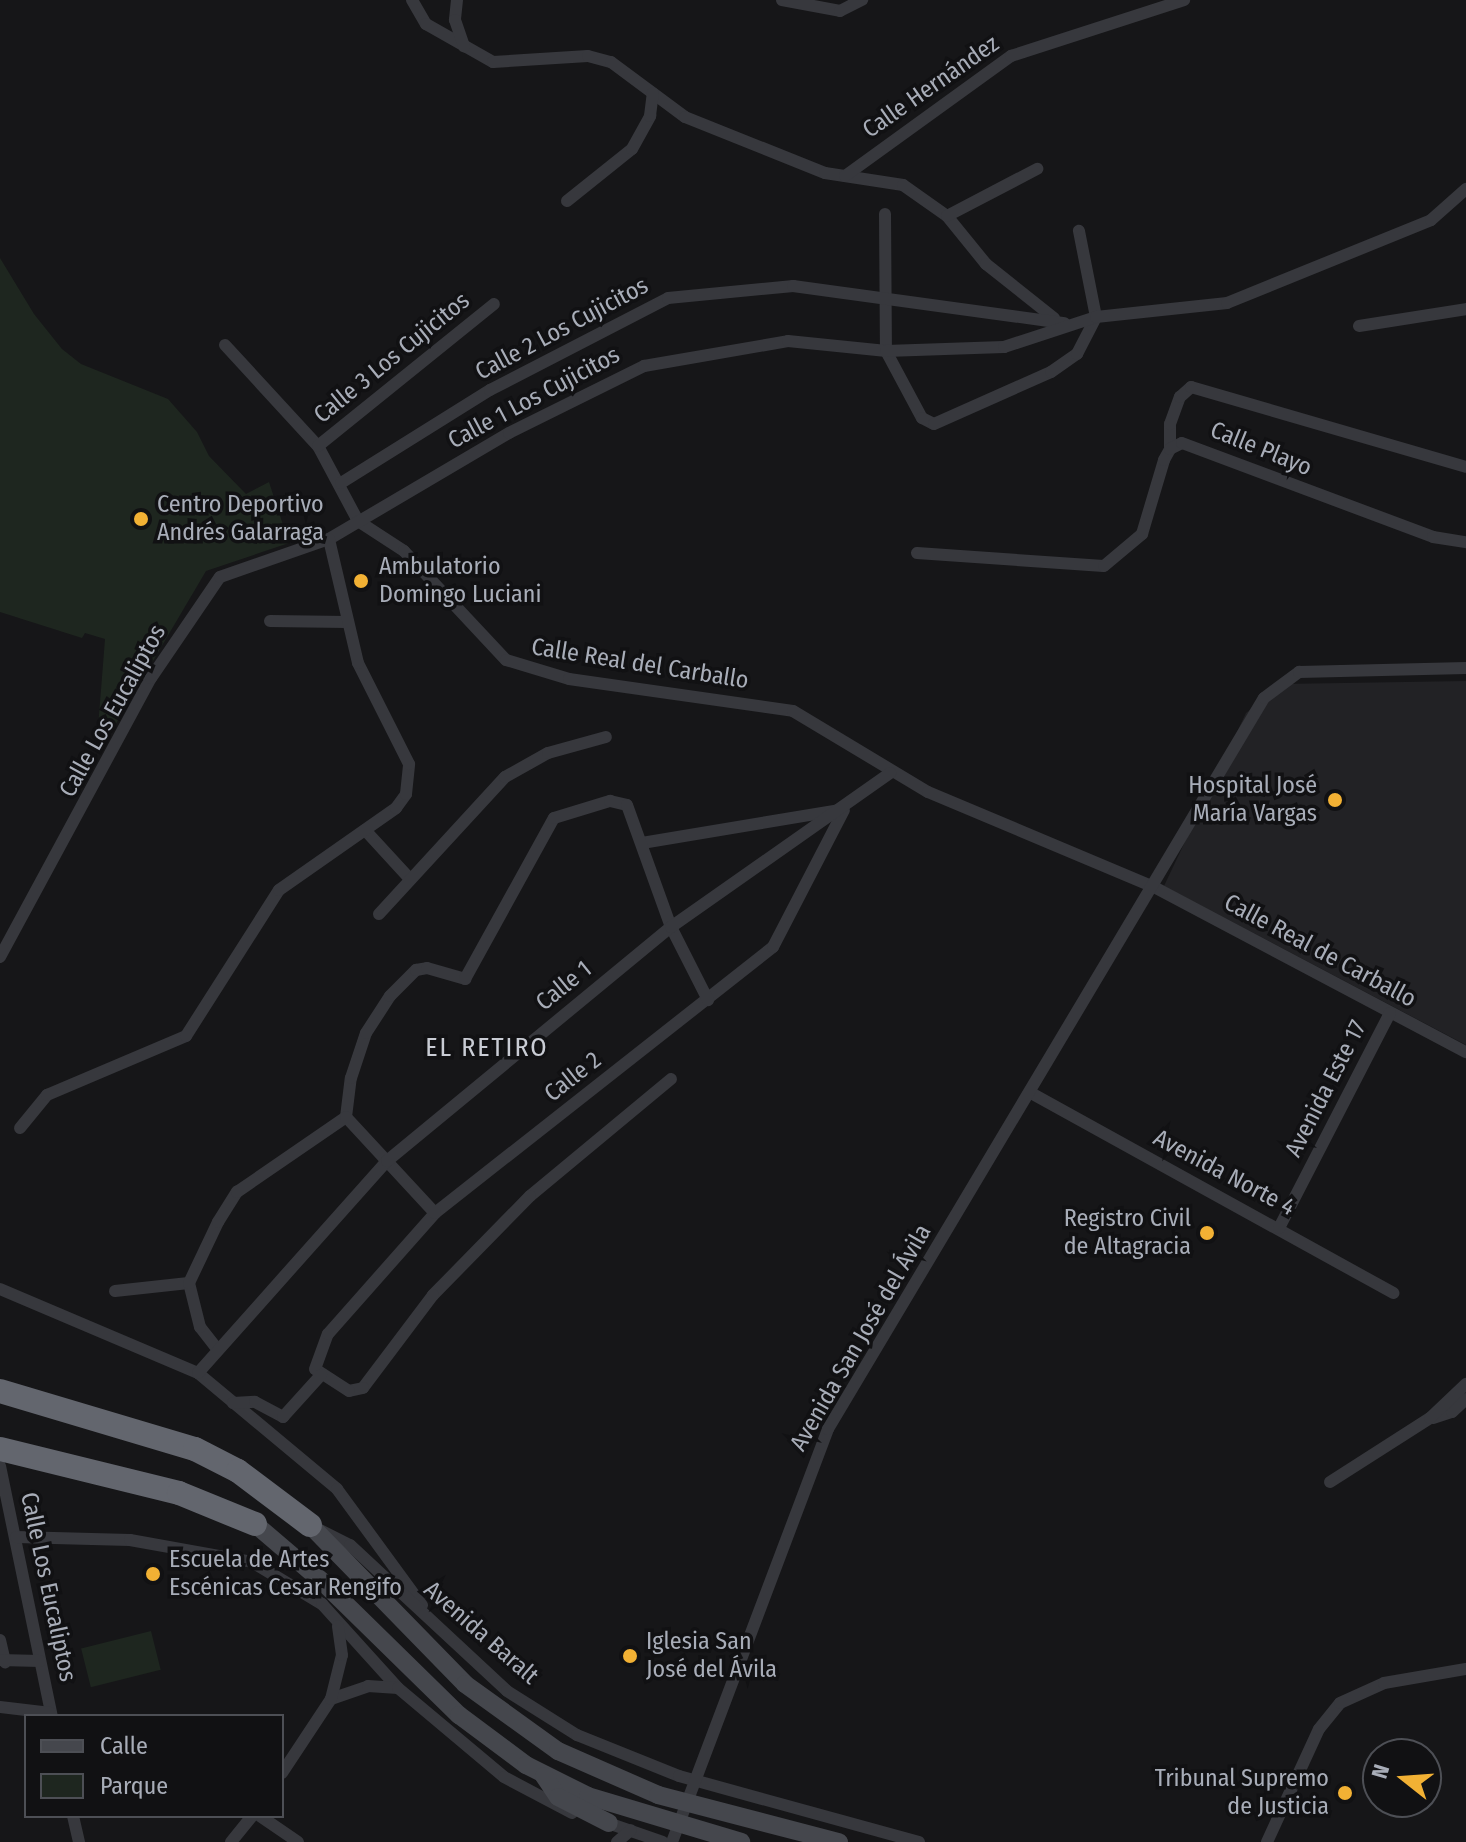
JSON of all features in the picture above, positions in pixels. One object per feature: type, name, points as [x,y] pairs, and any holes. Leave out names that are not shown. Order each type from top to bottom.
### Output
[{"type":"highway","points":[[0,1391],[195,1449],[238,1471],[310,1525]]},
{"type":"highway","points":[[0,1449],[213,1503],[255,1524]]},
{"type":"main road","points":[[255,1524],[324,1583],[459,1715],[544,1776],[675,1834],[741,1842]]},
{"type":"main road","name":"Avenida Baralt","points":[[310,1525],[428,1648],[515,1725],[588,1766],[686,1803],[839,1842]]},
{"type":"main road","points":[[544,1776],[558,1797],[609,1823]]},
{"type":"street","points":[[412,0],[426,24],[493,62],[588,56],[611,62],[685,117],[825,173],[903,185],[947,216],[986,264],[1064,323],[1227,303],[1264,292],[1332,256],[1431,220],[1466,189]]},
{"type":"street","points":[[457,0],[455,20],[464,46]]},
{"type":"street","points":[[782,0],[840,11],[862,0]]},
{"type":"street","name":"Calle Hernández","points":[[845,176],[1011,56],[1184,0]]},
{"type":"street","points":[[567,201],[632,149],[650,116],[653,93]]},
{"type":"street","points":[[947,216],[1037,169]]},
{"type":"street","points":[[885,214],[886,351],[922,418],[934,424],[1051,372],[1077,354],[1096,317],[1079,231]]},
{"type":"street","name":"Calle 2 Los Cujicitos","points":[[341,483],[490,390],[659,301],[793,286],[887,302],[1000,311],[1064,323]]},
{"type":"street","name":"Calle 3 Los Cujicitos","points":[[318,446],[494,304]]},
{"type":"street","points":[[1359,326],[1466,309]]},
{"type":"street","name":"Calle 1 Los Cujicitos","points":[[358,521],[509,433],[644,366],[788,341],[886,351],[1004,347],[1032,341],[1064,323]]},
{"type":"street","points":[[225,345],[318,446],[341,483],[358,521]]},
{"type":"street","points":[[917,553],[1104,566],[1142,534],[1170,449],[1170,424],[1180,397],[1191,387],[1466,467]]},
{"type":"street","name":"Calle Playo","points":[[1170,449],[1182,443],[1196,446],[1433,537],[1466,542]]},
{"type":"street","name":"Calle Los Eucaliptos","points":[[0,957],[151,678],[214,584],[329,539],[358,521]]},
{"type":"street","name":"Calle Real del Carballo","points":[[358,521],[404,551],[506,660],[518,667],[569,679],[793,711],[890,773],[1154,887]]},
{"type":"street","points":[[20,1128],[47,1095],[186,1036],[279,890],[365,830],[406,794],[409,764],[358,663],[329,539]]},
{"type":"street","points":[[270,621],[347,622]]},
{"type":"street","name":"Avenida San José del Ávila","points":[[675,1834],[693,1779],[828,1429],[1264,698],[1299,672],[1466,668]]},
{"type":"street","points":[[379,914],[505,777],[548,753],[606,737]]},
{"type":"street","name":"Calle 1","points":[[198,1373],[387,1161],[671,927],[844,810],[890,773]]},
{"type":"street","points":[[218,1350],[200,1327],[189,1283],[237,1192],[346,1117],[351,1078],[366,1033],[390,996],[416,970],[427,968],[465,979],[554,818],[610,801],[627,805],[671,927],[708,1000]]},
{"type":"street","points":[[642,843],[844,810]]},
{"type":"street","name":"Calle 2","points":[[318,1372],[314,1361],[328,1334],[435,1213],[773,947],[844,810]]},
{"type":"street","points":[[365,830],[410,879]]},
{"type":"street","name":"Calle Real de Carballo","points":[[1154,887],[1466,1052]]},
{"type":"street","name":"Avenida Este 17","points":[[1279,1228],[1390,1013]]},
{"type":"street","points":[[233,1403],[255,1402],[283,1417],[318,1372],[349,1391],[363,1388],[433,1295],[530,1196],[671,1079]]},
{"type":"street","name":"Avenida Norte 4","points":[[1031,1093],[1394,1293]]},
{"type":"street","points":[[346,1117],[435,1213]]},
{"type":"street","points":[[115,1291],[189,1283]]},
{"type":"street","points":[[2,1292],[198,1373],[337,1489],[438,1628]]},
{"type":"street","points":[[1330,1482],[1430,1418],[1466,1384]]},
{"type":"street","points":[[1430,1418],[1452,1412],[1466,1399]]},
{"type":"street","name":"Calle Los Eucaliptos","points":[[0,1466],[52,1714]]},
{"type":"street","name":"Avenida Baralt","points":[[310,1525],[350,1545],[438,1628],[537,1712],[605,1749],[693,1779],[919,1842]]},
{"type":"street","points":[[16,1537],[130,1540],[220,1553],[252,1562],[322,1604],[398,1688],[504,1777],[569,1813],[663,1842]]},
{"type":"street","points":[[284,1770],[331,1699],[341,1640],[322,1604]]},
{"type":"street","points":[[0,1640],[3,1661],[40,1661]]},
{"type":"street","points":[[1267,1842],[1319,1729],[1340,1703],[1376,1685],[1466,1669]]},
{"type":"street","points":[[331,1699],[368,1686],[398,1688]]},
{"type":"street","points":[[0,1707],[52,1714]]},
{"type":"street","points":[[73,1818],[79,1842]]},
{"type":"street","points":[[231,1842],[250,1818]]},
{"type":"street","points":[[263,1818],[298,1842]]},
{"type":"street","points":[[617,1842],[631,1830]]},
{"type":"shaded area","name":"Hospital José María Vargas","points":[[1466,681],[1466,1045],[1164,886],[1246,713],[1282,684]]},
{"type":"green space","name":"Centro Deportivo Andrés Galarraga","points":[[0,258],[34,314],[62,349],[81,364],[168,399],[197,432],[209,456],[246,494],[269,482],[289,543],[206,571],[104,744],[97,740],[105,639],[85,633],[82,638],[0,612]]},
{"type":"green space","points":[[151,1631],[161,1670],[91,1687],[81,1648]]},
{"type":"place","name":"Centro Deportivo Andrés Galarraga","points":[[141,519]]},
{"type":"place","name":"Ambulatorio Domingo Luciani","points":[[361,581]]},
{"type":"place","name":"Hospital José María Vargas","points":[[1335,800]]},
{"type":"place","name":"Registro Civil de Altagracia","points":[[1207,1233]]},
{"type":"place","name":"Escuela de Artes Escénicas Cesar Rengifo","points":[[153,1574]]},
{"type":"place","name":"Iglesia San José del Ávila","points":[[630,1656]]},
{"type":"place","name":"Tribunal Supremo de Justicia","points":[[1345,1793]]},
{"type":"district","name":"EL RETIRO","points":[[487,1048]]}]
